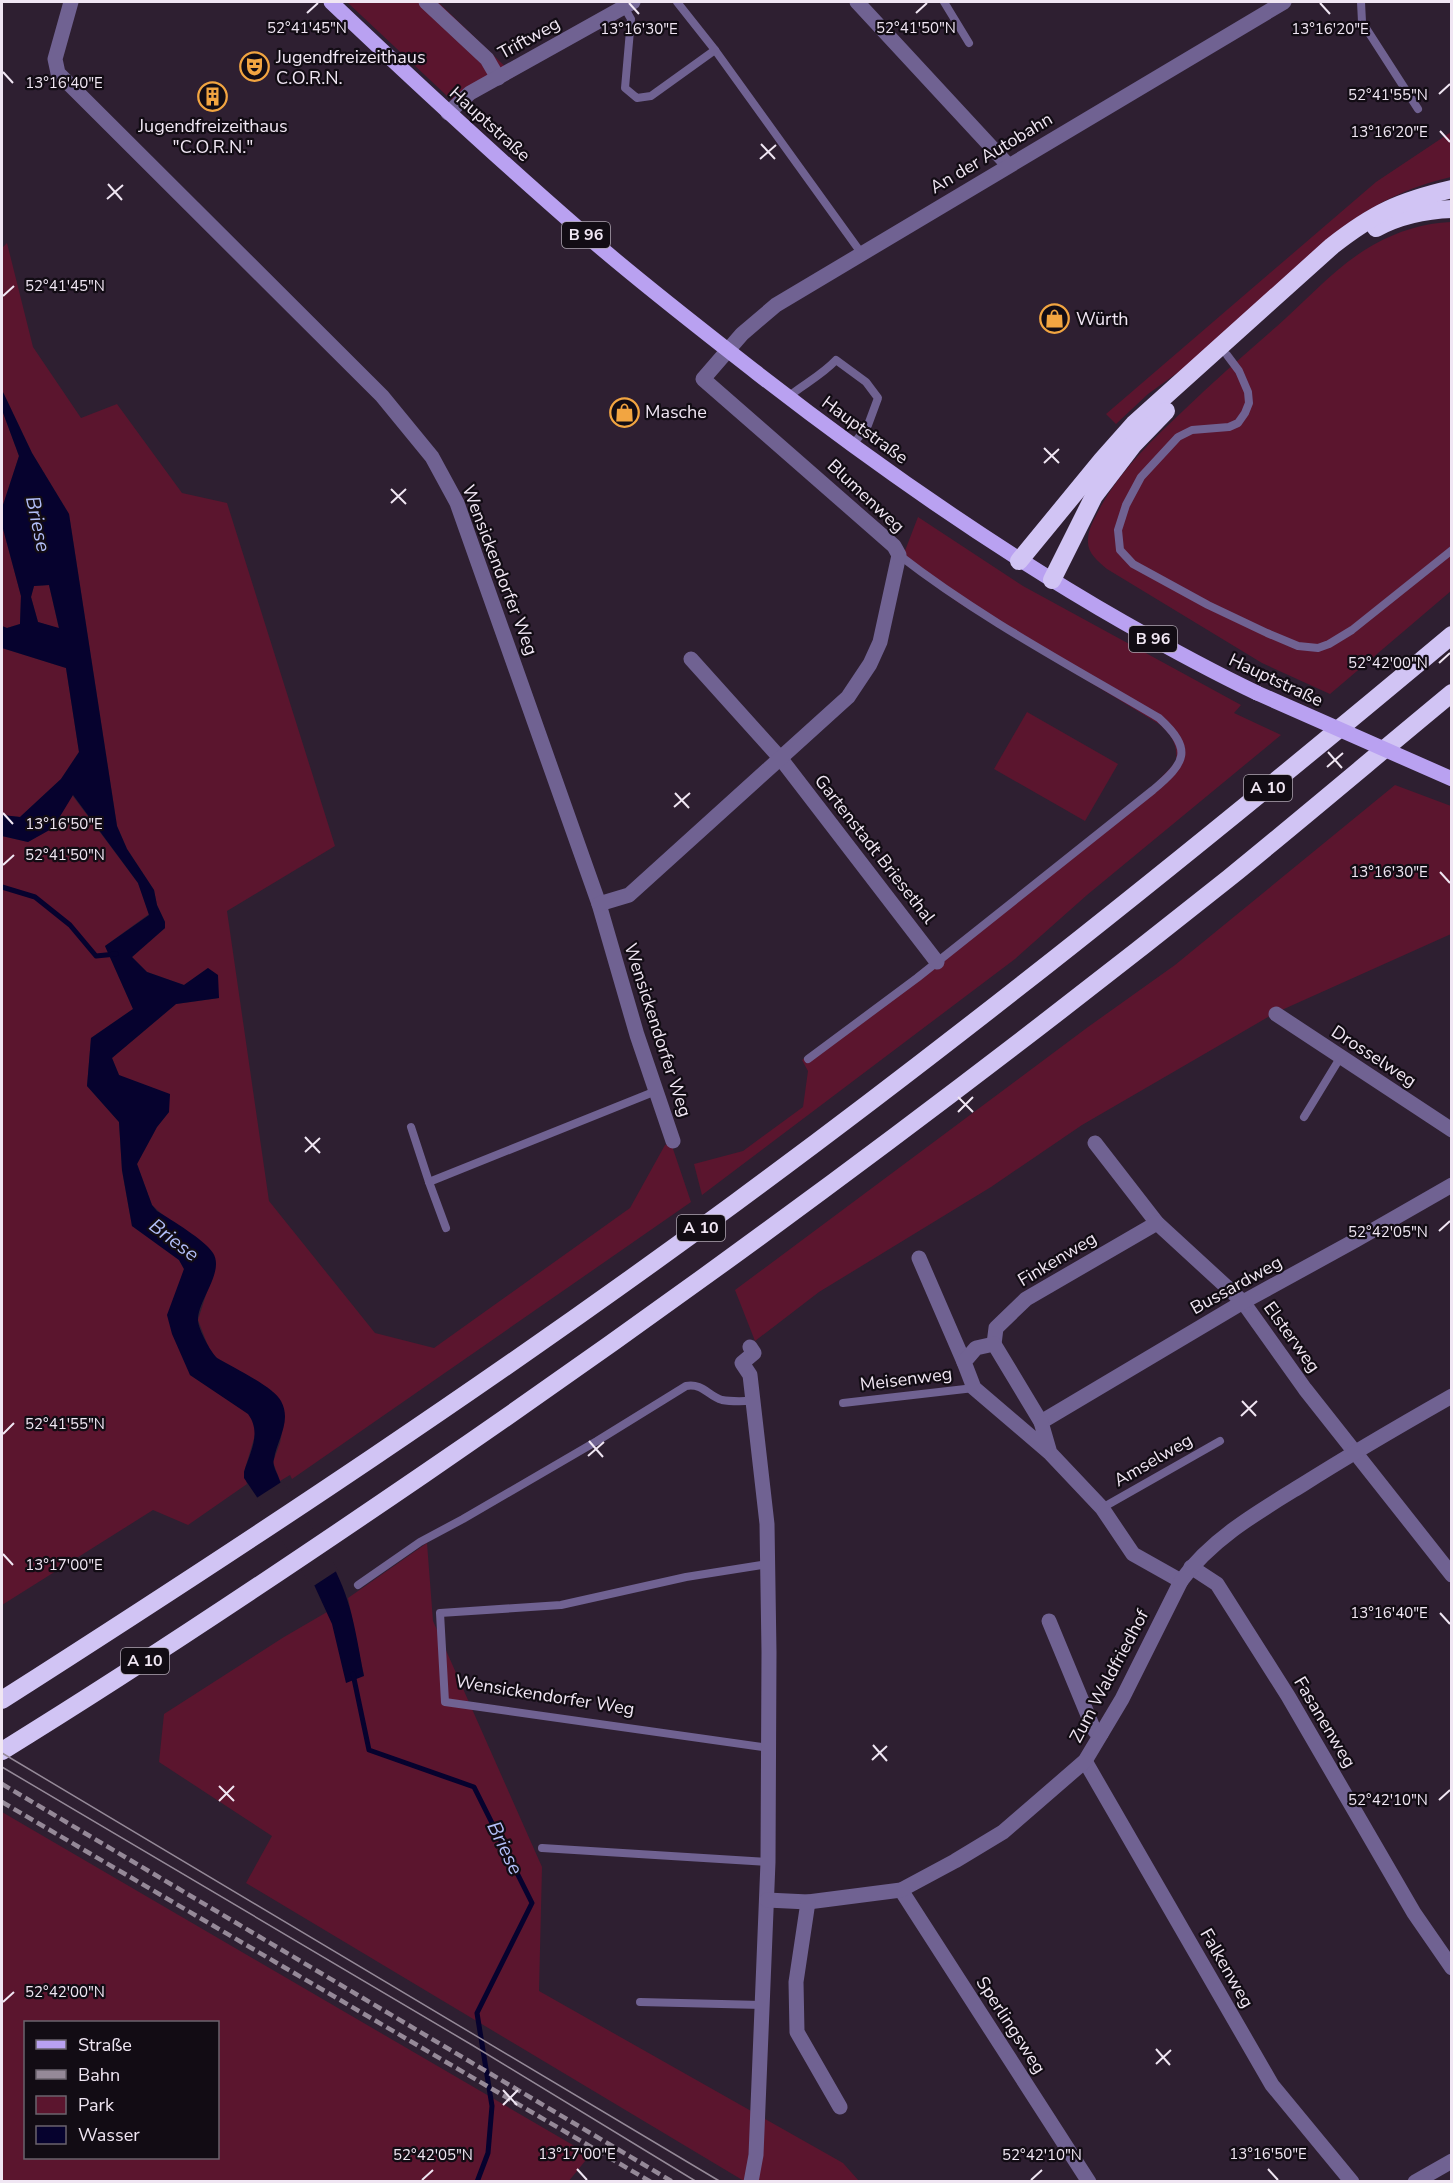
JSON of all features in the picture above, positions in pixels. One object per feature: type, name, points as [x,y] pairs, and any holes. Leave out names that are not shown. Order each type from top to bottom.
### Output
[{"type":"highway","points":[[1019,561],[1134,424],[1332,246],[1353,230],[1394,206],[1452,189]]},
{"type":"highway","points":[[1052,580],[1094,496],[1112,470],[1152,424],[1322,268],[1364,235],[1389,221],[1413,213],[1452,208]]},
{"type":"highway","name":"A 10","points":[[2,1700],[264,1531],[579,1316],[735,1203],[1082,938],[1452,635]]},
{"type":"highway","name":"A 10","points":[[2,1752],[331,1538],[586,1363],[889,1141],[1230,877],[1452,693]]},
{"type":"main road","name":"Hauptstraße","points":[[331,2],[448,113],[581,231],[788,398],[920,495],[1019,561],[1164,645],[1257,693],[1452,779]]},
{"type":"street","name":"Wensickendorfer Weg","points":[[71,2],[55,59],[58,73],[382,396],[432,457],[457,503],[599,904],[637,1035],[673,1141]]},
{"type":"street","points":[[426,2],[487,59],[498,78]]},
{"type":"street","points":[[857,2],[1008,165]]},
{"type":"street","name":"An der Autobahn","points":[[728,350],[742,334],[776,306],[1008,165],[1284,2]]},
{"type":"street","name":"Triftweg","points":[[448,113],[470,93],[628,4]]},
{"type":"street","name":"Blumenweg","points":[[599,904],[629,895],[848,697],[866,672],[880,642],[899,555],[894,546],[876,529],[703,379],[728,350]]},
{"type":"street","points":[[691,659],[781,759]]},
{"type":"street","name":"Gartenstadt Briesethal","points":[[781,759],[937,962]]},
{"type":"street","name":"Drosselweg","points":[[1275,1014],[1452,1130]]},
{"type":"street","name":"Elsterweg","points":[[1095,1143],[1157,1223],[1243,1302],[1305,1389],[1452,1575]]},
{"type":"street","name":"Bussardweg","points":[[1041,1422],[1243,1302],[1452,1185]]},
{"type":"street","name":"Finkenweg","points":[[994,1344],[996,1328],[1026,1299],[1157,1223]]},
{"type":"street","points":[[919,1258],[974,1388],[1050,1453],[1102,1508],[1132,1554],[1181,1581]]},
{"type":"street","points":[[964,1362],[976,1348],[994,1344],[1041,1422],[1050,1453]]},
{"type":"street","points":[[750,1347],[754,1353],[742,1363],[750,1375],[767,1524],[769,1748],[767,1900],[756,2155],[751,2181]]},
{"type":"street","name":"Zum Waldfriedhof","points":[[767,1900],[808,1902],[901,1890],[1003,1832],[1085,1761],[1122,1700],[1181,1581],[1191,1567],[1216,1542],[1252,1516],[1356,1451],[1452,1396]]},
{"type":"street","name":"Fasanenweg","points":[[1191,1567],[1217,1584],[1288,1696],[1414,1913],[1452,1968]]},
{"type":"street","points":[[1048,1621],[1092,1725],[1095,1731],[1101,1734]]},
{"type":"street","name":"Falkenweg","points":[[1085,1761],[1272,2085],[1352,2181]]},
{"type":"street","name":"Sperlingsweg","points":[[901,1890],[1089,2181]]},
{"type":"street","points":[[808,1902],[796,1982],[797,2032],[840,2107]]},
{"type":"street","points":[[1415,2181],[1452,2161]]},
{"type":"lane","points":[[676,2],[715,50],[862,254]]},
{"type":"lane","points":[[944,2],[969,43]]},
{"type":"lane","points":[[1361,2],[1362,22],[1418,109]]},
{"type":"lane","points":[[628,4],[631,19],[625,88],[637,98],[651,96],[715,50]]},
{"type":"lane","points":[[1227,355],[1239,371],[1248,392],[1249,403],[1245,413],[1238,423],[1229,427],[1192,430],[1178,437],[1141,477],[1126,505],[1118,530],[1120,550],[1133,564],[1208,605],[1267,633],[1298,646],[1318,648],[1352,630],[1452,550]]},
{"type":"lane","points":[[788,398],[807,382],[824,373],[836,360],[866,382],[878,398],[871,418],[852,446]]},
{"type":"lane","points":[[808,1059],[937,962],[1170,776],[1181,762],[1182,751],[1179,741],[1171,729],[1159,718],[984,615],[933,582],[899,555]]},
{"type":"lane","points":[[1304,1117],[1341,1058]]},
{"type":"lane","points":[[429,1182],[656,1091]]},
{"type":"lane","points":[[411,1127],[446,1228]]},
{"type":"lane","points":[[358,1585],[420,1542],[586,1447],[686,1386],[694,1384],[723,1400],[753,1401]]},
{"type":"lane","name":"Meisenweg","points":[[843,1403],[974,1388]]},
{"type":"lane","name":"Amselweg","points":[[1102,1508],[1220,1441]]},
{"type":"lane","name":"Wensickendorfer Weg","points":[[768,1564],[686,1577],[561,1605],[440,1613],[445,1702],[769,1748]]},
{"type":"lane","points":[[542,1848],[768,1862]]},
{"type":"lane","points":[[640,2002],[762,2005]]},
{"type":"green space","points":[[347,2],[438,2],[515,76],[475,98],[462,110]]},
{"type":"green space","points":[[1451,132],[1451,177],[1406,191],[1353,220],[1340,229],[1198,358],[1148,394],[1116,424],[1106,414],[1376,182]]},
{"type":"green space","points":[[1451,222],[1451,591],[1330,694],[1262,663],[1107,569],[1097,560],[1089,549],[1088,536],[1101,506],[1128,467],[1172,421],[1323,283],[1360,253],[1402,232],[1421,226]]},
{"type":"green space","points":[[7,243],[33,347],[81,418],[117,404],[182,493],[227,503],[335,846],[227,911],[269,1201],[375,1333],[434,1348],[630,1208],[665,1145],[671,1143],[691,1202],[292,1479],[290,1475],[280,1481],[273,1462],[280,1443],[285,1416],[271,1390],[217,1358],[210,1351],[198,1320],[216,1263],[152,1205],[137,1164],[157,1127],[169,1112],[119,1075],[112,1058],[176,1004],[219,998],[208,968],[184,985],[147,972],[132,957],[165,928],[165,922],[157,905],[154,890],[127,849],[117,826],[69,514],[32,453],[2,390],[2,248]]},
{"type":"green space","points":[[2,410],[19,456],[2,508]]},
{"type":"green space","points":[[918,517],[1023,586],[1241,705],[1234,713],[1281,735],[1087,895],[1015,959],[702,1195],[694,1164],[743,1151],[803,1107],[808,1071],[802,1060],[914,978],[1151,788],[1176,762],[1173,741],[1159,724],[959,603],[901,561]]},
{"type":"green space","points":[[2,525],[21,596],[20,624],[7,628],[2,626]]},
{"type":"green space","points":[[49,585],[59,629],[38,622],[31,597],[34,586]]},
{"type":"green space","points":[[2,648],[66,668],[79,752],[61,779],[20,817],[2,815]]},
{"type":"green space","points":[[1027,712],[1118,764],[1085,821],[994,769]]},
{"type":"green space","points":[[1395,785],[1451,806],[1451,934],[1275,1013],[1082,1125],[991,1187],[819,1292],[755,1341],[735,1290],[1088,1027],[1175,965]]},
{"type":"green space","points":[[72,795],[138,883],[149,914],[105,946],[133,1009],[91,1038],[87,1086],[119,1122],[122,1171],[132,1226],[179,1260],[184,1269],[180,1283],[190,1375],[249,1414],[255,1424],[255,1435],[244,1472],[247,1484],[188,1525],[153,1510],[2,1605],[2,836],[28,842],[53,828]]},
{"type":"green space","points":[[427,1543],[433,1621],[542,1867],[539,1991],[843,2163],[859,2181],[744,2181],[246,1883],[272,1836],[159,1762],[164,1714],[327,1612],[364,1676],[348,1598]]},
{"type":"green space","points":[[2,1812],[590,2155],[568,2182],[2,2181]]},
{"type":"water","points":[[2,390],[32,453],[69,514],[117,826],[127,849],[154,890],[157,905],[165,922],[165,928],[132,957],[147,972],[184,985],[208,968],[218,975],[219,998],[176,1004],[112,1058],[119,1075],[170,1094],[169,1112],[157,1127],[137,1164],[152,1205],[157,1211],[195,1236],[213,1253],[216,1269],[198,1321],[208,1346],[217,1358],[270,1390],[281,1401],[284,1408],[283,1430],[274,1465],[289,1500],[327,1555],[345,1594],[353,1620],[364,1676],[346,1683],[332,1624],[310,1576],[244,1478],[253,1443],[252,1421],[248,1414],[190,1375],[172,1334],[167,1315],[184,1269],[179,1260],[132,1226],[122,1170],[119,1122],[87,1086],[91,1038],[133,1009],[105,946],[149,915],[138,883],[73,795],[53,828],[28,842],[2,836],[2,815],[20,817],[61,779],[79,752],[66,668],[2,648],[2,626],[7,628],[20,624],[21,596],[2,525],[2,508],[19,456],[2,410]],"holes":[[[49,585],[59,628],[38,622],[31,597],[34,586]]]},
{"type":"pier","points":[[283,1481],[338,1570],[312,1587],[255,1499]]},
{"type":"waterway","points":[[2,887],[35,897],[70,925],[96,956],[116,954]]},
{"type":"waterway","name":"Briese","points":[[353,1674],[369,1750],[474,1787],[532,1903],[477,2013],[492,2106],[488,2153],[477,2182]]},
{"type":"tram line","points":[[2,1753],[721,2182]]},
{"type":"tram line","points":[[2,1767],[472,2045],[697,2182]]},
{"type":"railway","points":[[2,1784],[673,2182]]},
{"type":"railway","points":[[2,1802],[651,2182]]},
{"type":"place","name":"Jugendfreizeithaus C.O.R.N.","points":[[255,67]]},
{"type":"place","name":"Jugendfreizeithaus \"C.O.R.N.\"","points":[[213,97]]},
{"type":"place","name":"Würth","points":[[1055,319]]},
{"type":"place","name":"Masche","points":[[624,412]]}]
